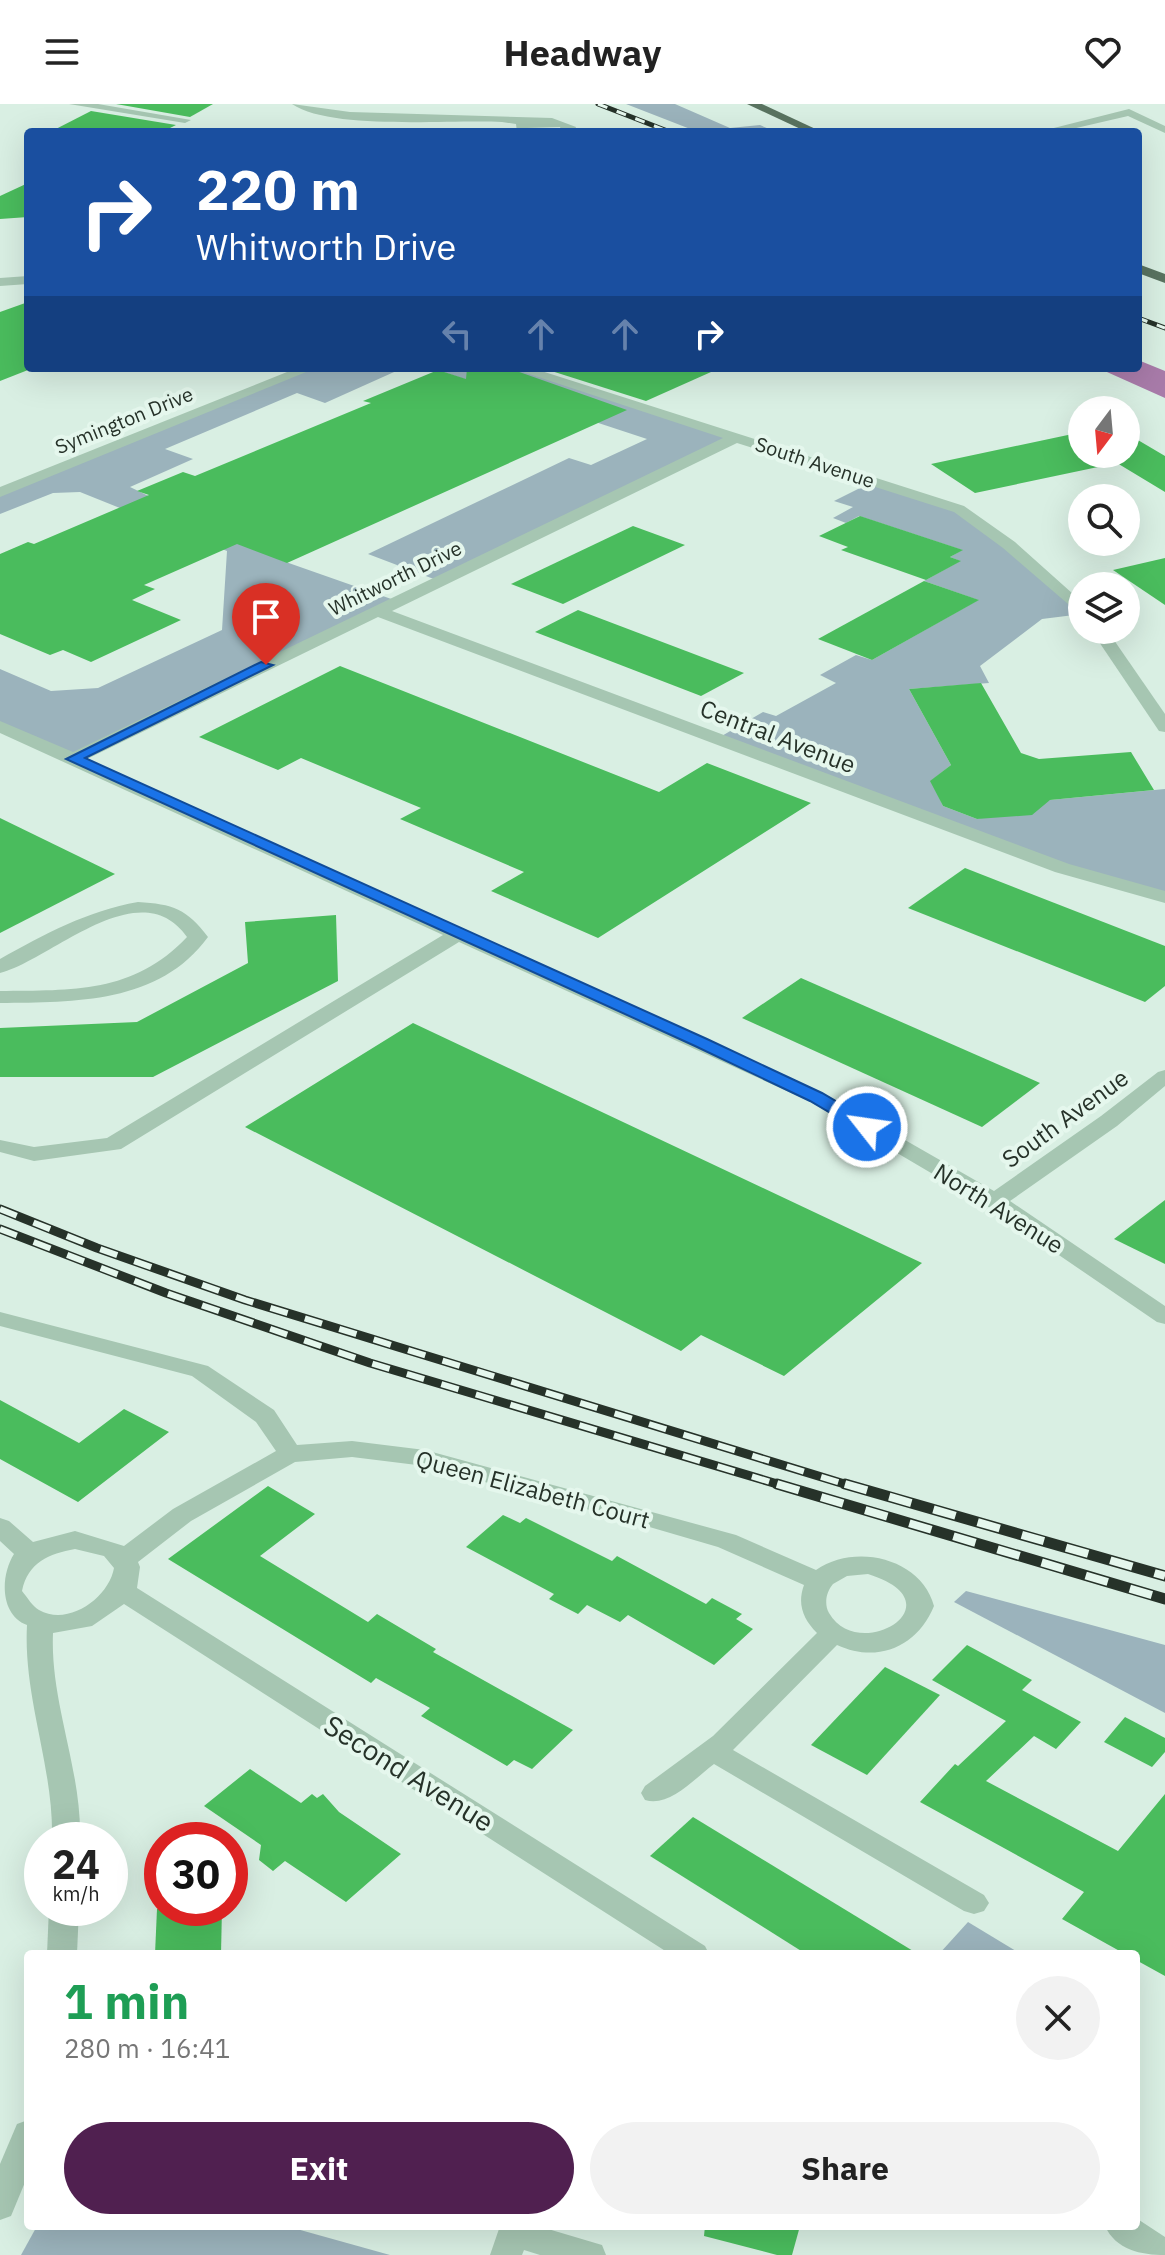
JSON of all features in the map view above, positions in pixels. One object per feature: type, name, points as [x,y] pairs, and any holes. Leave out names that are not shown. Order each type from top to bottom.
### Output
[{"type":"main road","points":[[753,104],[807,128]]},
{"type":"main road","points":[[1142,270],[1165,279]]},
{"type":"street","points":[[75,104],[185,120]]},
{"type":"street","points":[[298,104],[337,113],[475,116],[526,127],[565,124],[570,128]]},
{"type":"street","points":[[1112,104],[1165,130]]},
{"type":"street","points":[[1061,128],[1129,112]]},
{"type":"street","points":[[0,282],[24,280]]},
{"type":"street","name":"Symington Drive","points":[[0,492],[299,372]]},
{"type":"street","name":"South Avenue","points":[[531,372],[959,509],[1009,545],[1068,598]]},
{"type":"street","name":"Whitworth Drive","points":[[73,759],[737,437]]},
{"type":"street","name":"Central Avenue","points":[[377,611],[963,828],[1053,867],[1107,885],[1165,897]]},
{"type":"street","points":[[1109,644],[1165,727]]},
{"type":"street","name":"North Avenue","points":[[0,726],[816,1097],[995,1201],[1165,1317]]},
{"type":"street","points":[[0,967],[90,920],[120,910],[150,909],[181,918],[198,937],[182,959],[132,986],[100,995],[0,997]]},
{"type":"street","points":[[0,1146],[34,1154],[113,1144],[458,934]]},
{"type":"street","name":"South Avenue","points":[[995,1201],[1109,1121],[1165,1076]]},
{"type":"street","points":[[0,1319],[200,1371],[265,1416],[290,1454]]},
{"type":"street","name":"Queen Elizabeth Court","points":[[123,1560],[182,1515],[290,1454],[352,1449],[425,1458],[727,1541],[819,1581]]},
{"type":"street","points":[[0,1527],[30,1554]]},
{"type":"street","points":[[75,1540],[103,1546],[123,1560],[128,1572],[124,1592],[107,1609],[83,1620],[61,1623],[40,1620],[20,1611],[9,1592],[12,1572],[30,1554],[46,1546],[75,1540]]},
{"type":"street","points":[[843,1567],[881,1567],[901,1575],[915,1588],[922,1602],[920,1617],[906,1633],[887,1641],[855,1641],[833,1633],[819,1622],[811,1604],[819,1581],[843,1567]]},
{"type":"street","name":"Second Avenue","points":[[124,1592],[688,1950]]},
{"type":"street","points":[[40,1620],[38,1663],[67,1803],[66,1822]]},
{"type":"street","points":[[655,1793],[713,1751],[833,1633]]},
{"type":"street","points":[[713,1751],[974,1903]]},
{"type":"street","points":[[62,1950],[63,1926]]},
{"type":"street","points":[[0,2206],[24,2143]]},
{"type":"street","points":[[1127,2230],[1165,2255]]},
{"type":"street","points":[[506,2255],[513,2233],[590,2255]]},
{"type":"shaded area","points":[[626,104],[675,104],[730,128],[688,128]]},
{"type":"shaded area","points":[[760,125],[767,128],[730,128]]},
{"type":"shaded area","points":[[1142,362],[1165,371],[1165,398],[1107,372],[1142,372]]},
{"type":"shaded area","points":[[299,372],[394,372],[325,403],[297,393],[165,449],[193,459],[130,487],[283,561],[397,601],[73,759],[0,726],[0,669],[51,691],[98,688],[222,630],[227,551],[80,492],[53,493],[0,514],[0,492]]},
{"type":"shaded area","points":[[443,372],[531,372],[737,437],[439,581],[368,554],[569,458],[591,465],[647,439]]},
{"type":"shaded area","points":[[874,481],[959,509],[1068,602],[1068,616],[1042,619],[980,666],[989,683],[909,689],[951,765],[931,781],[943,806],[977,819],[1050,800],[1165,789],[1165,897],[1107,885],[720,737],[763,712],[776,716],[836,683],[820,675],[856,655],[872,660],[978,600],[924,581],[960,561],[950,557],[962,550],[859,516],[846,523],[833,518],[853,507],[834,501]]},
{"type":"shaded area","points":[[966,1591],[1165,1645],[1165,1713],[954,1602]]},
{"type":"shaded area","points":[[968,1922],[1014,1950],[943,1950]]},
{"type":"shaded area","points":[[35,2230],[300,2230],[390,2255],[21,2255]]},
{"type":"building","points":[[116,104],[213,104],[190,117]]},
{"type":"building","points":[[91,111],[176,125],[170,128],[58,128]]},
{"type":"building","points":[[24,185],[24,217],[0,219],[0,196]]},
{"type":"building","points":[[24,303],[24,372],[0,381],[0,312]]},
{"type":"building","points":[[433,372],[466,379],[467,372],[519,372],[627,410],[287,563],[237,544],[144,585],[155,589],[132,600],[181,620],[91,662],[63,650],[50,655],[0,634],[0,554],[28,542],[34,544],[149,495],[137,491],[183,472],[195,476],[371,403],[363,401]]},
{"type":"building","points":[[555,372],[711,372],[646,401]]},
{"type":"building","points":[[1068,435],[1068,468],[1093,468],[975,493],[931,464]]},
{"type":"building","points":[[1140,441],[1165,456],[1165,492],[1125,468],[1140,468]]},
{"type":"building","points":[[860,516],[963,550],[950,557],[961,561],[926,580],[841,550],[848,547],[819,536]]},
{"type":"building","points":[[633,526],[685,545],[563,604],[511,584]]},
{"type":"building","points":[[1165,558],[1165,605],[1140,588],[1140,572],[1113,570]]},
{"type":"building","points":[[924,581],[979,600],[872,660],[818,639]]},
{"type":"building","points":[[578,610],[744,673],[701,696],[535,632]]},
{"type":"building","points":[[340,666],[659,792],[707,763],[811,803],[598,938],[491,891],[524,872],[400,819],[421,808],[301,758],[278,770],[199,737]]},
{"type":"building","points":[[981,683],[1021,753],[1039,759],[1131,752],[1154,790],[1050,800],[1032,815],[977,819],[943,806],[930,781],[951,765],[909,689]]},
{"type":"building","points":[[0,818],[115,874],[0,933]]},
{"type":"building","points":[[965,868],[1165,946],[1165,986],[1145,1002],[908,908]]},
{"type":"building","points":[[336,915],[338,981],[153,1077],[0,1077],[0,1028],[137,1022],[248,963],[245,922]]},
{"type":"building","points":[[801,978],[1040,1083],[982,1127],[742,1018]]},
{"type":"building","points":[[413,1023],[922,1263],[784,1376],[701,1335],[681,1351],[245,1127]]},
{"type":"building","points":[[1165,1200],[1165,1264],[1114,1239]]},
{"type":"building","points":[[0,1400],[79,1443],[124,1409],[169,1432],[78,1502],[0,1459]]},
{"type":"building","points":[[268,1486],[315,1514],[260,1556],[368,1622],[377,1614],[436,1649],[433,1652],[573,1730],[532,1769],[514,1760],[507,1766],[421,1716],[430,1708],[376,1678],[371,1683],[168,1559]]},
{"type":"building","points":[[503,1515],[520,1523],[526,1518],[612,1561],[617,1556],[706,1604],[712,1598],[742,1614],[736,1619],[753,1629],[714,1665],[628,1615],[620,1622],[587,1605],[578,1614],[549,1599],[554,1594],[466,1547]]},
{"type":"building","points":[[967,1645],[1032,1680],[1022,1690],[1081,1722],[1056,1749],[1034,1736],[986,1781],[1118,1851],[1165,1794],[1165,1976],[1140,1962],[1140,1950],[1118,1950],[1062,1919],[1084,1892],[920,1802],[955,1764],[958,1766],[1006,1721],[932,1680]]},
{"type":"building","points":[[885,1667],[940,1695],[867,1775],[811,1745]]},
{"type":"building","points":[[1125,1717],[1165,1738],[1165,1752],[1152,1767],[1104,1742]]},
{"type":"building","points":[[250,1769],[301,1803],[312,1794],[317,1798],[323,1794],[339,1812],[401,1854],[346,1902],[285,1861],[273,1871],[259,1860],[261,1845],[248,1836],[248,1822],[227,1822],[204,1806]]},
{"type":"building","points":[[693,1817],[911,1950],[800,1950],[650,1856]]},
{"type":"building","points":[[156,1926],[222,1926],[221,1950],[155,1950]]},
{"type":"building","points":[[705,2230],[799,2230],[792,2255],[777,2255],[704,2236]]},
{"type":"railway","points":[[598,104],[660,128]]},
{"type":"railway","points":[[1142,319],[1165,328]]},
{"type":"railway","points":[[0,1209],[97,1248],[245,1300],[851,1486]]},
{"type":"railway","points":[[0,1229],[166,1293],[370,1363],[784,1486]]},
{"type":"railway","points":[[777,1484],[1165,1599]]},
{"type":"railway","points":[[845,1484],[1165,1576]]},
{"type":"route","points":[[266,665],[73,759],[701,1043],[816,1097],[867,1127]]}]
